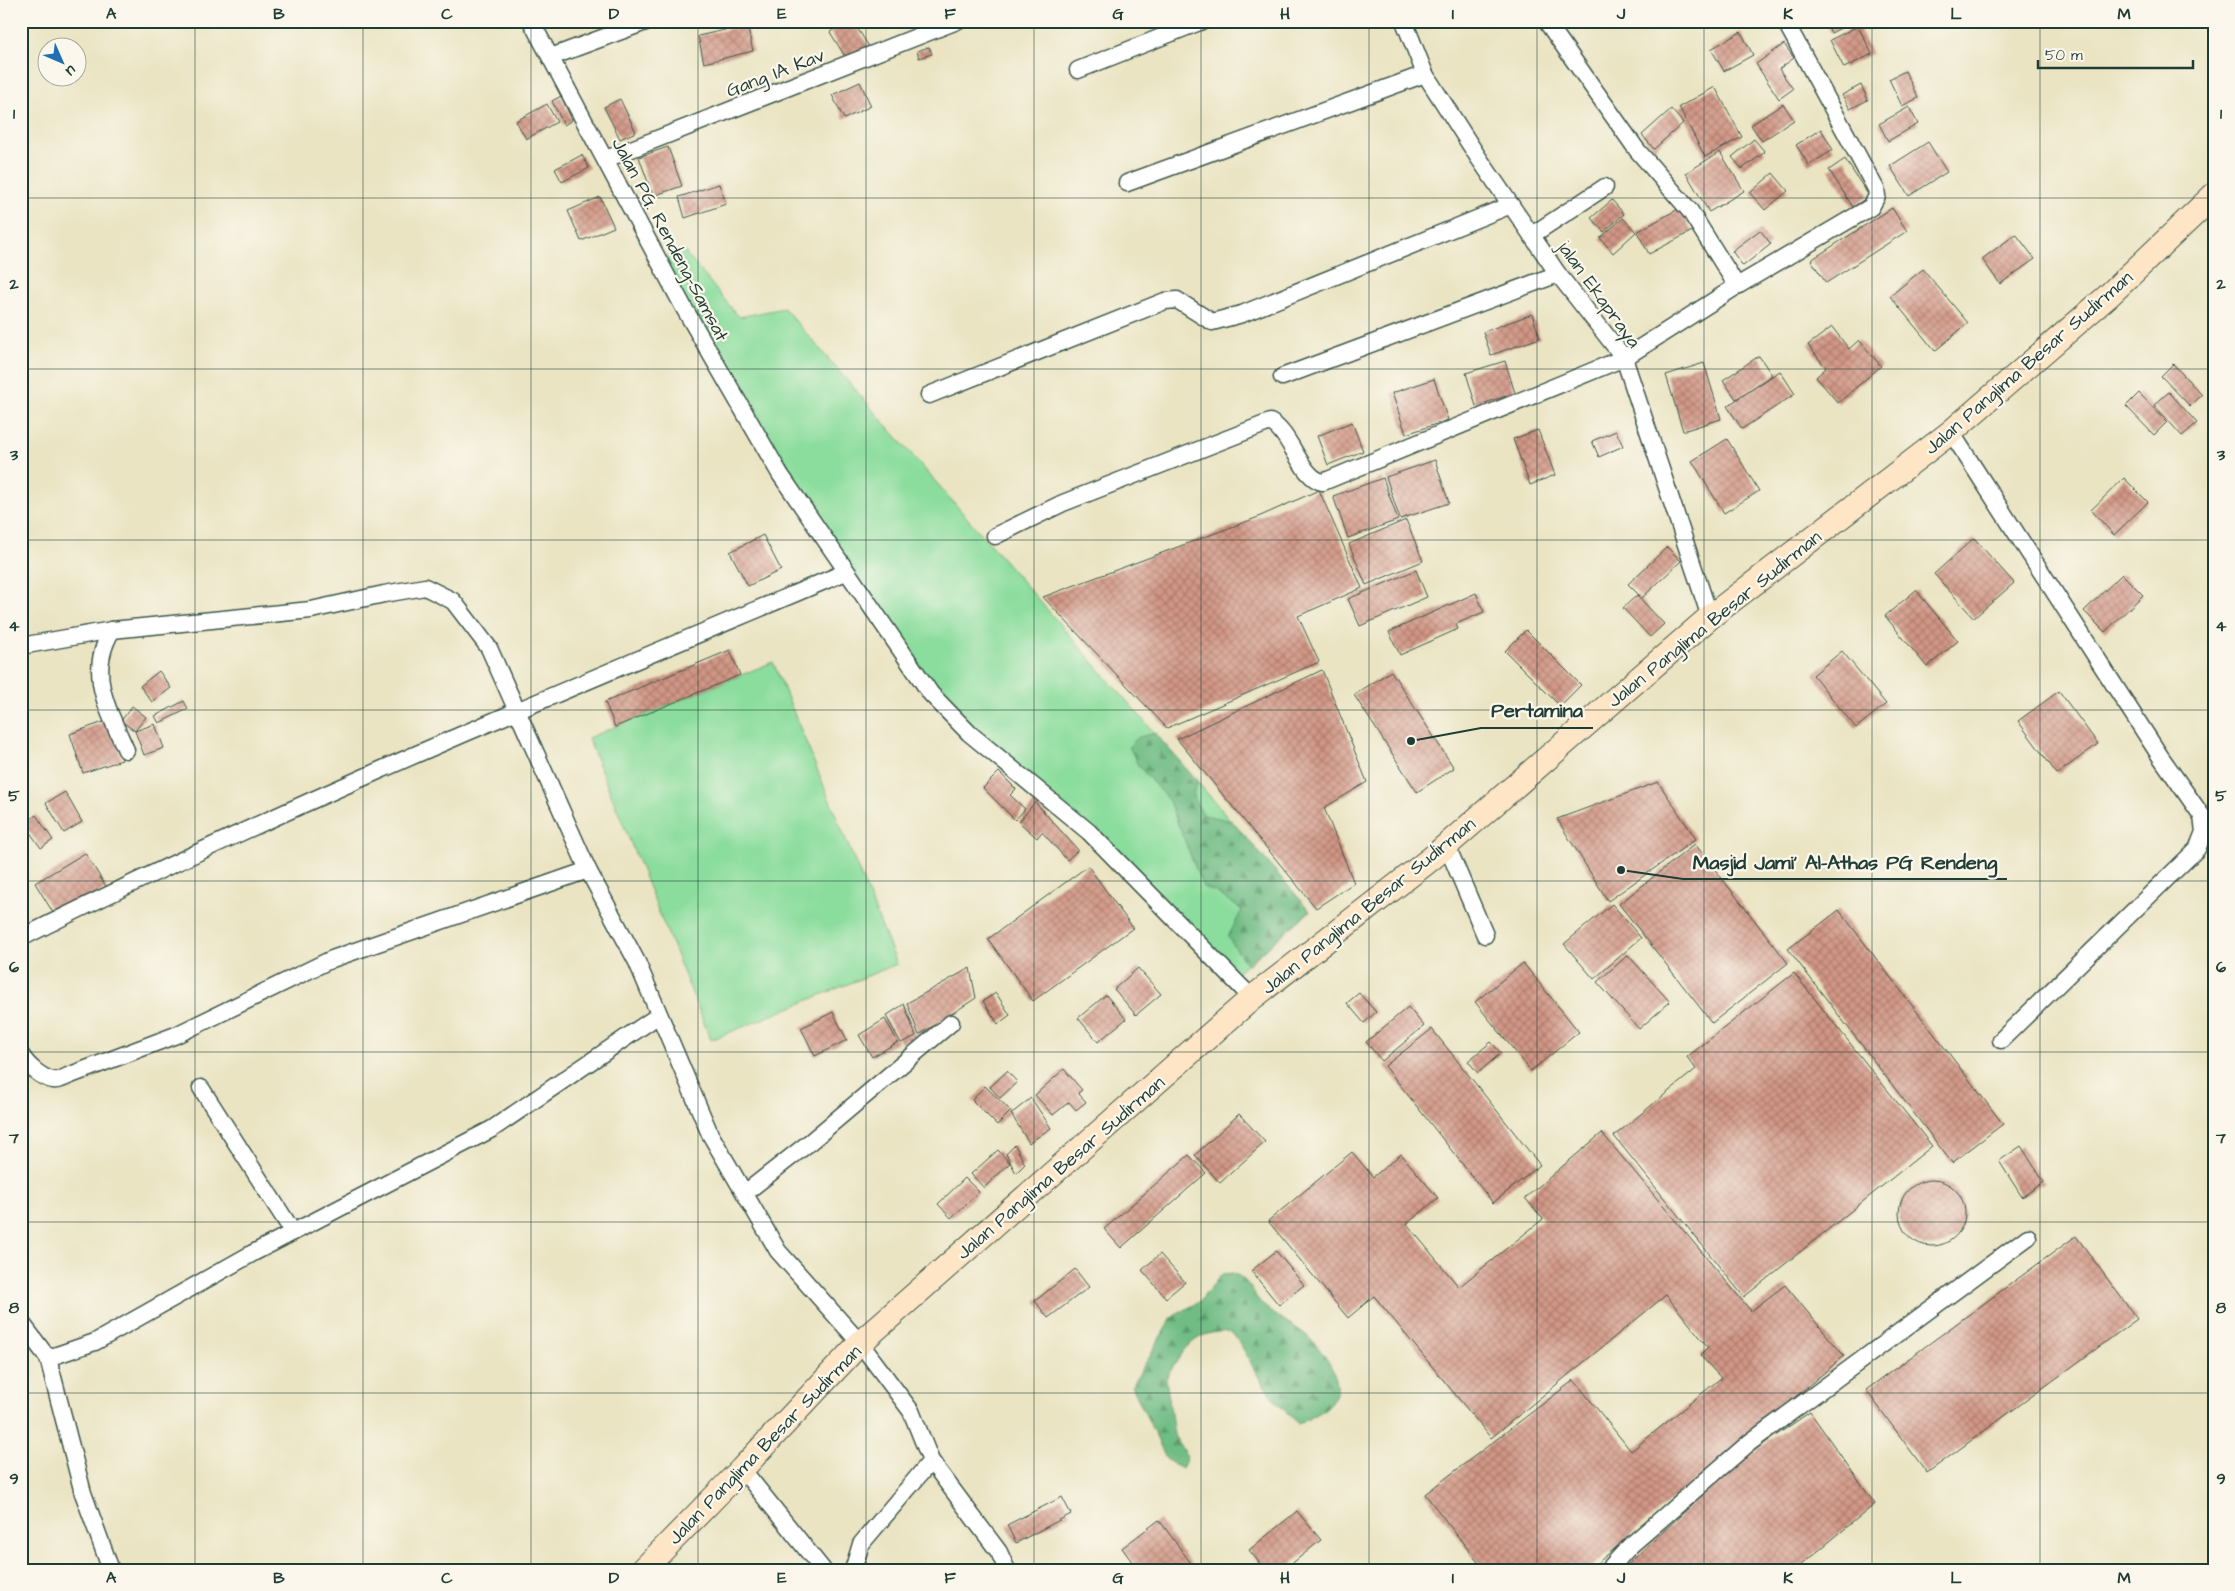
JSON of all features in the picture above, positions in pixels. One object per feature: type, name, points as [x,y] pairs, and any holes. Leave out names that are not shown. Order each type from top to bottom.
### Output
[{"type":"main road","name":"Jalan Panglima Besar Sudirman","points":[[643,1570],[860,1344],[1252,998],[1447,846],[1710,617],[1951,432],[2108,296],[2214,195]]},
{"type":"street","name":"Jalan PG. Rendeng-Samsat","points":[[531,21],[684,308],[780,474],[931,694],[970,733],[1089,832],[1252,998]]},
{"type":"street","points":[[551,57],[648,21]]},
{"type":"street","name":"Gang IA Kav","points":[[606,159],[957,21]]},
{"type":"street","points":[[1078,70],[1202,21]]},
{"type":"street","name":"jalan Ekapraya","points":[[1404,21],[1424,74],[1558,274],[1624,358],[1710,617]]},
{"type":"street","points":[[1546,21],[1637,150],[1690,211],[1737,286]]},
{"type":"street","points":[[995,536],[1063,504],[1270,422],[1279,428],[1312,477],[1323,482],[1624,358],[1737,286],[1871,207],[1877,196],[1876,189],[1785,21]]},
{"type":"street","points":[[1127,183],[1424,74]]},
{"type":"street","points":[[1532,235],[1605,187]]},
{"type":"street","points":[[929,395],[1165,301],[1177,300],[1212,322],[1242,314],[1511,205]]},
{"type":"street","points":[[1282,376],[1558,274]]},
{"type":"street","points":[[1951,432],[2160,756],[2202,816],[2204,832],[2197,849],[2001,1040]]},
{"type":"street","points":[[21,938],[141,878],[516,711],[846,572]]},
{"type":"street","points":[[21,646],[112,630],[311,610],[384,594],[425,588],[453,601],[489,648],[588,870],[637,962],[710,1134],[778,1251],[860,1344],[910,1411],[931,1461],[999,1552],[1007,1570]]},
{"type":"street","points":[[112,630],[104,644],[101,656],[100,686],[126,750]]},
{"type":"street","points":[[1447,846],[1485,935]]},
{"type":"street","points":[[21,1055],[25,1062],[44,1076],[54,1080],[68,1076],[176,1035],[332,959],[588,870]]},
{"type":"street","points":[[48,1358],[94,1342],[293,1232],[492,1129],[659,1016]]},
{"type":"street","points":[[744,1193],[810,1142],[951,1023]]},
{"type":"street","points":[[201,1088],[293,1232]]},
{"type":"street","points":[[1608,1570],[1630,1546],[1749,1443],[2028,1237]]},
{"type":"street","points":[[21,1322],[48,1358],[83,1493],[111,1570]]},
{"type":"street","points":[[853,1570],[861,1544],[931,1461]]},
{"type":"street","points":[[742,1469],[823,1570]]},
{"type":"green space","points":[[683,250],[739,317],[784,308],[1310,911],[1232,977],[1089,832],[969,733],[846,572],[659,260]]},
{"type":"green space","points":[[773,662],[897,964],[711,1040],[588,738]]},
{"type":"green space","points":[[1155,733],[1198,782],[1193,793],[1197,805],[1204,815],[1232,821],[1310,911],[1247,965],[1228,937],[1242,910],[1216,892],[1203,887],[1169,801],[1138,765],[1129,746],[1139,737]]},
{"type":"green space","points":[[1233,1273],[1248,1284],[1264,1306],[1305,1334],[1317,1346],[1334,1372],[1337,1389],[1335,1397],[1324,1410],[1298,1423],[1271,1396],[1241,1345],[1231,1332],[1218,1332],[1199,1338],[1185,1350],[1166,1378],[1174,1435],[1187,1457],[1182,1469],[1167,1460],[1132,1386],[1172,1317],[1199,1302],[1222,1274]]},
{"type":"building","points":[[847,21],[853,21],[871,50],[849,63],[830,32]]},
{"type":"building","points":[[1825,21],[1854,21],[1831,33]]},
{"type":"building","points":[[747,25],[753,51],[704,63],[698,36]]},
{"type":"building","points":[[1858,26],[1872,54],[1844,68],[1830,40]]},
{"type":"building","points":[[1741,32],[1753,55],[1724,71],[1711,49]]},
{"type":"building","points":[[1784,44],[1794,58],[1779,69],[1793,89],[1779,99],[1756,64]]},
{"type":"building","points":[[929,47],[932,54],[919,58],[917,51]]},
{"type":"building","points":[[1905,71],[1918,98],[1902,106],[1889,79]]},
{"type":"building","points":[[860,82],[871,106],[844,119],[832,95]]},
{"type":"building","points":[[1861,85],[1868,100],[1850,109],[1842,95]]},
{"type":"building","points":[[1715,87],[1742,137],[1705,157],[1679,107]]},
{"type":"building","points":[[561,96],[572,120],[564,125],[552,101]]},
{"type":"building","points":[[620,99],[636,132],[620,139],[604,107]]},
{"type":"building","points":[[547,104],[557,122],[526,139],[516,121]]},
{"type":"building","points":[[1783,104],[1794,120],[1762,141],[1751,125]]},
{"type":"building","points":[[1909,107],[1918,124],[1888,141],[1879,124]]},
{"type":"building","points":[[1671,109],[1683,123],[1654,149],[1642,135]]},
{"type":"building","points":[[1821,129],[1833,150],[1809,165],[1796,145]]},
{"type":"building","points":[[1754,139],[1765,152],[1742,169],[1732,157]]},
{"type":"building","points":[[1928,142],[1947,172],[1909,196],[1890,166]]},
{"type":"building","points":[[668,147],[682,186],[653,196],[639,157]]},
{"type":"building","points":[[1720,152],[1744,191],[1709,212],[1686,173]]},
{"type":"building","points":[[582,155],[589,168],[562,182],[555,169]]},
{"type":"building","points":[[1845,159],[1869,196],[1853,207],[1829,170]]},
{"type":"building","points":[[1773,173],[1788,191],[1765,210],[1750,193]]},
{"type":"building","points":[[719,184],[726,204],[685,218],[679,197]]},
{"type":"building","points":[[600,197],[614,227],[581,241],[568,211]]},
{"type":"building","points":[[1612,200],[1624,214],[1604,232],[1591,218]]},
{"type":"building","points":[[1680,208],[1692,231],[1649,254],[1637,232]]},
{"type":"building","points":[[1892,208],[1907,231],[1826,283],[1811,260]]},
{"type":"building","points":[[1623,218],[1636,232],[1613,253],[1600,238]]},
{"type":"building","points":[[1760,230],[1771,244],[1743,266],[1732,251]]},
{"type":"building","points":[[2016,234],[2035,259],[2000,284],[1982,259]]},
{"type":"building","points":[[1923,269],[1968,323],[1935,351],[1890,296]]},
{"type":"building","points":[[1532,314],[1540,338],[1491,355],[1483,332]]},
{"type":"building","points":[[1832,327],[1849,349],[1859,340],[1881,366],[1838,403],[1816,377],[1826,368],[1808,345]]},
{"type":"building","points":[[1759,356],[1772,375],[1736,399],[1723,380]]},
{"type":"building","points":[[1505,361],[1515,393],[1476,406],[1466,373]]},
{"type":"building","points":[[1704,363],[1721,419],[1683,431],[1666,375]]},
{"type":"building","points":[[2173,364],[2202,395],[2190,406],[2161,376]]},
{"type":"building","points":[[1780,371],[1795,394],[1742,429],[1727,406]]},
{"type":"building","points":[[1434,379],[1448,420],[1406,434],[1392,393]]},
{"type":"building","points":[[2169,392],[2197,423],[2182,436],[2154,405]]},
{"type":"building","points":[[2139,393],[2167,422],[2154,435],[2126,406]]},
{"type":"building","points":[[1352,422],[1363,451],[1328,465],[1317,436]]},
{"type":"building","points":[[1538,430],[1555,475],[1530,485],[1513,439]]},
{"type":"building","points":[[1616,431],[1623,446],[1599,457],[1592,441]]},
{"type":"building","points":[[1727,439],[1759,491],[1724,513],[1692,461]]},
{"type":"building","points":[[1435,460],[1449,503],[1400,519],[1386,477]]},
{"type":"building","points":[[1383,478],[1398,520],[1348,538],[1333,496]]},
{"type":"building","points":[[2124,478],[2148,502],[2114,535],[2091,510]]},
{"type":"building","points":[[1319,490],[1362,588],[1298,616],[1319,662],[1167,728],[1043,597],[1256,518]]},
{"type":"building","points":[[1406,520],[1423,561],[1366,585],[1349,544]]},
{"type":"building","points":[[763,535],[781,570],[748,586],[730,552]]},
{"type":"building","points":[[1974,538],[2014,583],[1974,618],[1934,574]]},
{"type":"building","points":[[1667,547],[1681,561],[1642,598],[1628,584]]},
{"type":"building","points":[[1416,570],[1427,597],[1360,626],[1348,599]]},
{"type":"building","points":[[2122,574],[2143,595],[2105,632],[2084,611]]},
{"type":"building","points":[[1916,590],[1958,641],[1927,667],[1885,616]]},
{"type":"building","points":[[1476,593],[1484,612],[1456,624],[1458,629],[1400,655],[1389,632]]},
{"type":"building","points":[[1637,595],[1664,624],[1650,637],[1623,608]]},
{"type":"building","points":[[1526,630],[1581,685],[1560,706],[1505,651]]},
{"type":"building","points":[[730,650],[740,675],[615,727],[605,702]]},
{"type":"building","points":[[1842,651],[1886,704],[1856,728],[1813,675]]},
{"type":"building","points":[[1322,670],[1367,782],[1324,808],[1354,883],[1316,908],[1177,739]]},
{"type":"building","points":[[159,671],[171,688],[152,702],[140,686]]},
{"type":"building","points":[[1391,671],[1454,768],[1417,792],[1354,695]]},
{"type":"building","points":[[2059,691],[2098,744],[2057,774],[2018,721]]},
{"type":"building","points":[[184,701],[188,709],[159,723],[155,716]]},
{"type":"building","points":[[132,706],[146,717],[135,731],[121,721]]},
{"type":"building","points":[[109,720],[122,760],[83,773],[70,734]]},
{"type":"building","points":[[155,724],[164,748],[144,755],[135,731]]},
{"type":"building","points":[[999,772],[1016,789],[1010,795],[1025,809],[1015,820],[983,788]]},
{"type":"building","points":[[1658,782],[1696,839],[1608,901],[1557,819]]},
{"type":"building","points":[[65,792],[82,822],[64,833],[46,803]]},
{"type":"building","points":[[1035,802],[1078,850],[1067,860],[1042,832],[1037,838],[1019,822]]},
{"type":"building","points":[[36,815],[53,840],[41,848],[24,824]]},
{"type":"building","points":[[1695,844],[1788,963],[1712,1023],[1619,904]]},
{"type":"building","points":[[85,853],[107,888],[57,919],[35,883]]},
{"type":"building","points":[[1088,866],[1133,928],[1033,1001],[988,939]]},
{"type":"building","points":[[1612,904],[1641,938],[1594,979],[1564,944]]},
{"type":"building","points":[[1839,910],[2003,1124],[1952,1163],[1788,949]]},
{"type":"building","points":[[1628,955],[1670,1002],[1639,1029],[1597,982]]},
{"type":"building","points":[[1523,963],[1579,1032],[1531,1071],[1475,1002]]},
{"type":"building","points":[[970,968],[976,998],[919,1035],[907,1003]]},
{"type":"building","points":[[1138,968],[1161,994],[1136,1015],[1114,989]]},
{"type":"building","points":[[1794,973],[1932,1146],[1744,1297],[1614,1136],[1696,1069],[1687,1057]]},
{"type":"building","points":[[996,993],[1010,1015],[998,1024],[983,1001]]},
{"type":"building","points":[[1359,993],[1376,1012],[1364,1023],[1347,1003]]},
{"type":"building","points":[[1106,995],[1126,1019],[1098,1042],[1078,1018]]},
{"type":"building","points":[[904,1004],[916,1036],[901,1043],[886,1016]]},
{"type":"building","points":[[1408,1007],[1424,1026],[1382,1061],[1366,1042]]},
{"type":"building","points":[[833,1012],[847,1040],[815,1056],[801,1028]]},
{"type":"building","points":[[885,1019],[898,1042],[872,1057],[859,1035]]},
{"type":"building","points":[[1432,1029],[1540,1165],[1493,1203],[1385,1066]]},
{"type":"building","points":[[1491,1042],[1501,1053],[1478,1073],[1468,1061]]},
{"type":"building","points":[[1064,1069],[1082,1090],[1078,1093],[1086,1102],[1076,1110],[1069,1102],[1053,1115],[1035,1095]]},
{"type":"building","points":[[1007,1071],[1017,1082],[1000,1098],[990,1087]]},
{"type":"building","points":[[985,1086],[1011,1111],[997,1125],[972,1100]]},
{"type":"building","points":[[1031,1098],[1051,1128],[1029,1143],[1011,1114]]},
{"type":"building","points":[[1239,1114],[1265,1142],[1220,1183],[1195,1155]]},
{"type":"building","points":[[1602,1133],[1751,1311],[1785,1285],[1844,1356],[1589,1570],[1484,1570],[1425,1494],[1574,1380],[1631,1451],[1721,1378],[1700,1355],[1708,1347],[1666,1295],[1491,1438],[1374,1296],[1348,1318],[1268,1221],[1352,1152],[1373,1177],[1401,1154],[1438,1198],[1407,1224],[1459,1287],[1543,1219],[1525,1198]]},
{"type":"building","points":[[1015,1145],[1025,1164],[1016,1173],[1006,1154]]},
{"type":"building","points":[[2021,1146],[2044,1182],[2022,1197],[1999,1161]]},
{"type":"building","points":[[998,1150],[1010,1163],[984,1188],[971,1174]]},
{"type":"building","points":[[1189,1155],[1206,1173],[1121,1248],[1104,1229]]},
{"type":"building","points":[[965,1178],[979,1192],[951,1218],[938,1204]]},
{"type":"building","points":[[1932,1180],[1945,1183],[1955,1190],[1962,1200],[1965,1213],[1962,1226],[1955,1236],[1945,1243],[1932,1246],[1919,1243],[1909,1236],[1902,1226],[1899,1213],[1902,1200],[1909,1190],[1919,1183]]},
{"type":"building","points":[[2076,1236],[2137,1319],[1927,1473],[1866,1390]]},
{"type":"building","points":[[1276,1251],[1304,1285],[1279,1305],[1251,1271]]},
{"type":"building","points":[[1160,1254],[1185,1282],[1166,1298],[1142,1270]]},
{"type":"building","points":[[1075,1269],[1089,1287],[1048,1318],[1035,1301]]},
{"type":"building","points":[[1810,1412],[1875,1504],[1795,1570],[1622,1570],[1739,1461]]},
{"type":"building","points":[[1062,1497],[1071,1514],[1016,1543],[1007,1525]]},
{"type":"building","points":[[1297,1511],[1321,1540],[1284,1570],[1265,1570],[1249,1550]]},
{"type":"building","points":[[1159,1520],[1196,1570],[1138,1570],[1122,1548]]},
{"type":"building","points":[[1332,1565],[1343,1570],[1314,1570],[1324,1566]]},
{"type":"place","name":"Pertamina","points":[[1411,741]]},
{"type":"place","name":"Masjid Jami' Al-Athas PG Rendeng","points":[[1621,870]]}]
